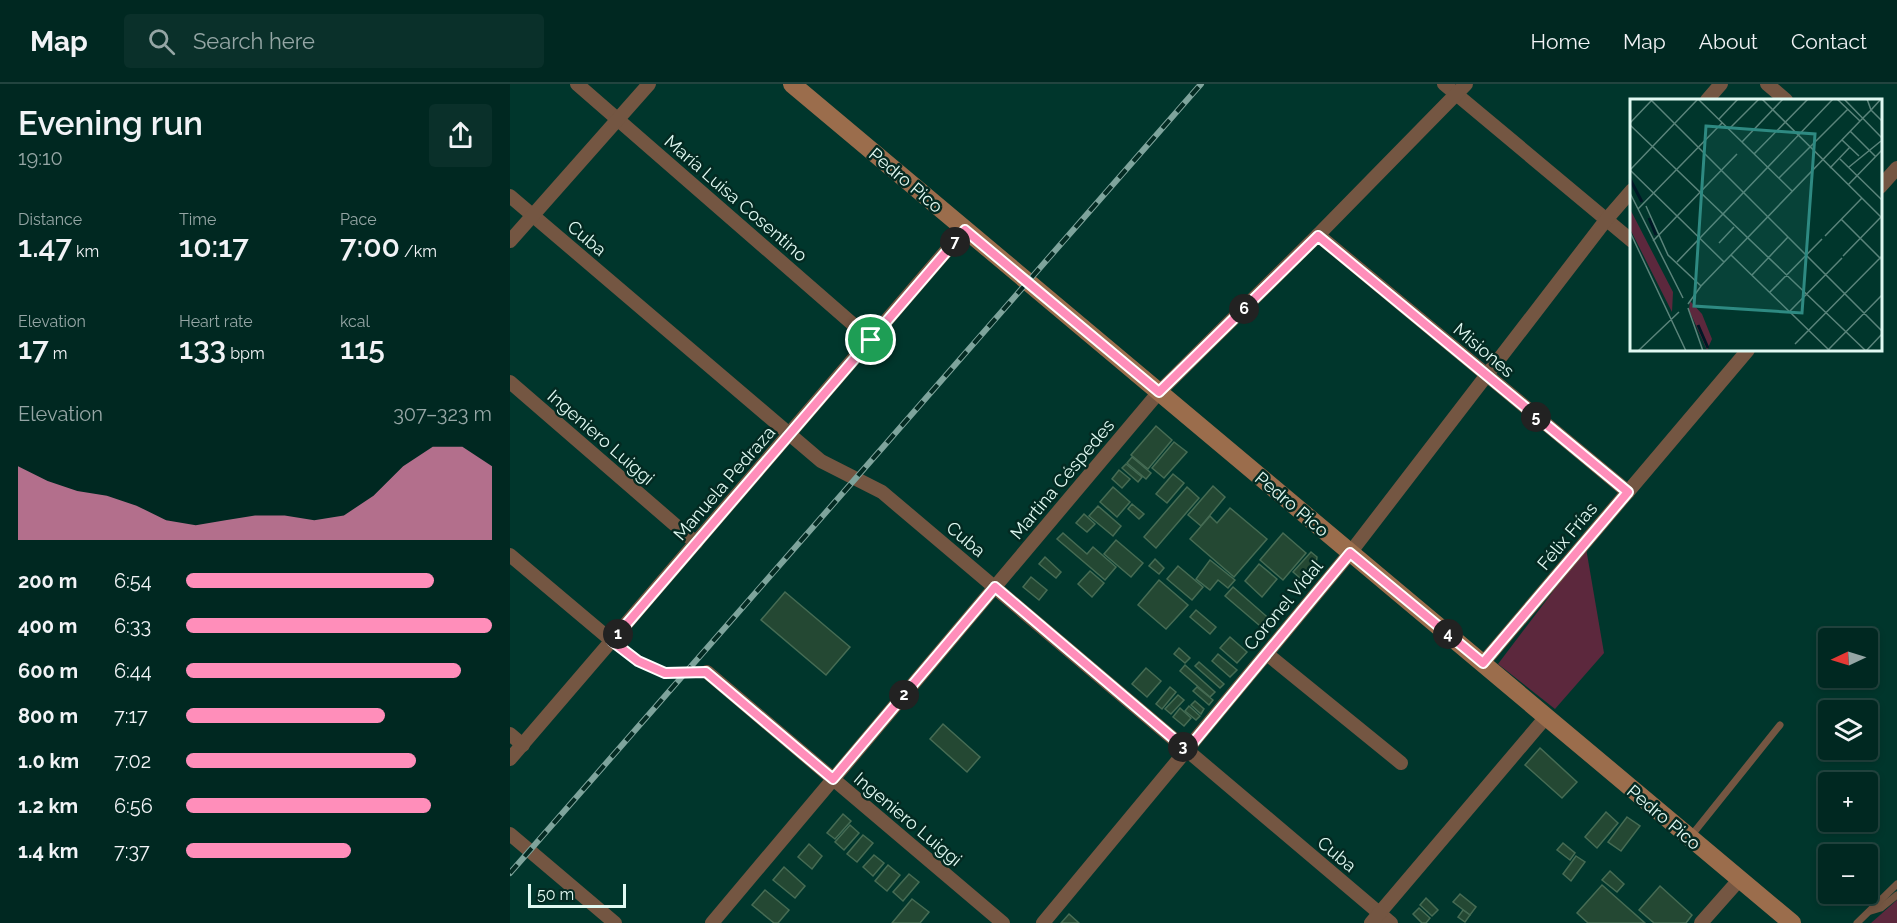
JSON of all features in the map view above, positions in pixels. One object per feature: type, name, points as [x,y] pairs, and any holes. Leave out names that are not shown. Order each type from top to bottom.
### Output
[{"type":"street","name":"María Luisa Cosentino","points":[[577,84],[871,340]]},
{"type":"street","points":[[510,241],[649,84]]},
{"type":"street","name":"Pedro Pico","points":[[792,84],[1792,923]]},
{"type":"street","points":[[1444,84],[1462,89],[1630,239]]},
{"type":"street","points":[[1708,99],[1721,84]]},
{"type":"street","points":[[1767,84],[1785,99]]},
{"type":"street","name":"Martina Céspedes","points":[[712,923],[1159,392],[1318,236],[1462,89]]},
{"type":"street","points":[[1882,184],[1897,168]]},
{"type":"street","name":"Coronel Vidal","points":[[1043,923],[1350,553],[1606,220],[1630,192]]},
{"type":"street","name":"Cuba","points":[[510,196],[821,461],[882,492],[1187,750],[1375,918],[1391,923]]},
{"type":"street","name":"Manuela Pedraza","points":[[510,759],[965,230]]},
{"type":"street","name":"Misiones","points":[[1318,236],[1628,492]]},
{"type":"street","name":"Félix Frías","points":[[1483,663],[1747,351]]},
{"type":"street","name":"Ingeniero Luiggi","points":[[510,382],[696,543]]},
{"type":"street","points":[[510,555],[612,641]]},
{"type":"street","points":[[1267,654],[1401,763]]},
{"type":"street","name":"Ingeniero Luiggi","points":[[706,672],[1003,923]]},
{"type":"street","points":[[1375,918],[1546,717]]},
{"type":"street","points":[[510,734],[523,745]]},
{"type":"street","points":[[510,834],[615,923]]},
{"type":"street","points":[[1701,923],[1739,880]]},
{"type":"lane","points":[[612,641],[638,661],[665,673],[706,672]]},
{"type":"lane","points":[[1689,838],[1780,725]]},
{"type":"lane","points":[[1857,923],[1897,884]]},
{"type":"lane","points":[[1871,911],[1881,908],[1897,895]]},
{"type":"shaded area","points":[[1586,548],[1604,653],[1555,709],[1498,664]]},
{"type":"shaded area","points":[[1897,900],[1897,923],[1871,923]]},
{"type":"building","points":[[1156,426],[1172,440],[1148,469],[1131,455]]},
{"type":"building","points":[[1174,442],[1187,452],[1164,478],[1152,468]]},
{"type":"building","points":[[1132,457],[1151,473],[1146,479],[1127,463]]},
{"type":"building","points":[[1126,464],[1142,477],[1138,482],[1122,468]]},
{"type":"building","points":[[1119,470],[1130,479],[1122,488],[1112,479]]},
{"type":"building","points":[[1173,474],[1184,483],[1167,503],[1156,494]]},
{"type":"building","points":[[1213,486],[1225,497],[1201,526],[1188,515]]},
{"type":"building","points":[[1113,487],[1130,502],[1117,517],[1100,502]]},
{"type":"building","points":[[1187,487],[1199,498],[1156,548],[1144,537]]},
{"type":"building","points":[[1132,504],[1144,514],[1139,519],[1128,509]]},
{"type":"building","points":[[1098,506],[1121,526],[1113,536],[1089,516]]},
{"type":"building","points":[[1230,508],[1267,539],[1234,577],[1190,539],[1210,516],[1217,523]]},
{"type":"building","points":[[1084,514],[1095,524],[1087,532],[1076,523]]},
{"type":"building","points":[[1063,533],[1087,554],[1093,547],[1116,567],[1105,580],[1057,539]]},
{"type":"building","points":[[1283,533],[1306,553],[1283,580],[1260,560]]},
{"type":"building","points":[[1116,540],[1143,563],[1131,577],[1104,554]]},
{"type":"building","points":[[1311,552],[1317,557],[1315,573],[1306,583],[1293,572]]},
{"type":"building","points":[[1045,557],[1061,572],[1056,578],[1039,564]]},
{"type":"building","points":[[1155,559],[1164,568],[1159,574],[1149,566]]},
{"type":"building","points":[[1210,560],[1235,580],[1228,588],[1218,580],[1210,590],[1196,579]]},
{"type":"building","points":[[1259,564],[1277,579],[1262,597],[1245,581]]},
{"type":"building","points":[[1178,566],[1203,587],[1192,600],[1167,579]]},
{"type":"building","points":[[1090,571],[1104,583],[1092,597],[1078,584]]},
{"type":"building","points":[[1031,577],[1047,590],[1039,600],[1023,587]]},
{"type":"building","points":[[1159,580],[1188,605],[1166,629],[1138,605]]},
{"type":"building","points":[[1233,587],[1273,622],[1266,631],[1225,596]]},
{"type":"building","points":[[785,592],[850,647],[826,675],[761,620]]},
{"type":"building","points":[[1196,610],[1216,627],[1210,634],[1190,617]]},
{"type":"building","points":[[1230,637],[1247,652],[1237,663],[1220,648]]},
{"type":"building","points":[[1179,648],[1190,658],[1185,663],[1174,654]]},
{"type":"building","points":[[1218,654],[1237,670],[1230,677],[1212,661]]},
{"type":"building","points":[[1199,662],[1224,684],[1220,688],[1195,666]]},
{"type":"building","points":[[1185,665],[1215,692],[1210,697],[1180,671]]},
{"type":"building","points":[[1146,668],[1161,681],[1147,697],[1132,684]]},
{"type":"building","points":[[1170,687],[1176,692],[1162,709],[1156,704]]},
{"type":"building","points":[[1197,687],[1213,700],[1209,705],[1193,691]]},
{"type":"building","points":[[1178,695],[1184,700],[1171,714],[1165,709]]},
{"type":"building","points":[[1195,701],[1204,709],[1201,714],[1191,705]]},
{"type":"building","points":[[1189,706],[1200,716],[1196,720],[1185,711]]},
{"type":"building","points":[[1180,708],[1191,718],[1184,726],[1173,717]]},
{"type":"building","points":[[943,724],[980,757],[967,772],[930,739]]},
{"type":"building","points":[[1540,748],[1577,782],[1562,798],[1525,765]]},
{"type":"building","points":[[1606,812],[1618,823],[1597,848],[1585,837]]},
{"type":"building","points":[[843,814],[851,821],[835,839],[827,833]]},
{"type":"building","points":[[1627,817],[1640,826],[1621,851],[1608,842]]},
{"type":"building","points":[[850,825],[859,833],[844,850],[835,842]]},
{"type":"building","points":[[863,835],[873,843],[857,862],[847,854]]},
{"type":"building","points":[[1563,843],[1575,853],[1570,860],[1557,850]]},
{"type":"building","points":[[809,844],[822,856],[812,869],[798,857]]},
{"type":"building","points":[[874,855],[884,863],[873,876],[863,867]]},
{"type":"building","points":[[1576,856],[1585,862],[1571,881],[1563,874]]},
{"type":"building","points":[[888,865],[900,875],[887,891],[875,881]]},
{"type":"building","points":[[784,867],[805,886],[795,898],[773,880]]},
{"type":"building","points":[[1610,871],[1624,884],[1617,892],[1602,880]]},
{"type":"building","points":[[909,874],[919,882],[903,901],[893,892]]},
{"type":"building","points":[[1602,885],[1645,923],[1588,923],[1577,913]]},
{"type":"building","points":[[1660,886],[1692,915],[1686,923],[1654,923],[1639,910]]},
{"type":"building","points":[[765,890],[789,910],[778,923],[774,923],[752,905]]},
{"type":"building","points":[[1460,894],[1476,907],[1470,915],[1453,902]]},
{"type":"building","points":[[1426,898],[1438,910],[1432,916],[1420,905]]},
{"type":"building","points":[[912,899],[929,912],[920,923],[892,923]]},
{"type":"building","points":[[1419,908],[1430,918],[1426,923],[1422,923],[1413,914]]},
{"type":"building","points":[[1463,910],[1470,915],[1465,922],[1458,917]]},
{"type":"building","points":[[1069,914],[1079,923],[1061,923]]},
{"type":"railway","points":[[510,873],[1201,84]]},
{"type":"route","points":[[965,230],[1159,392],[1318,236],[1628,492],[1483,663],[1350,553],[1187,750],[995,587],[833,779],[706,672],[665,673],[638,661],[612,641],[871,340],[965,230]]}]
